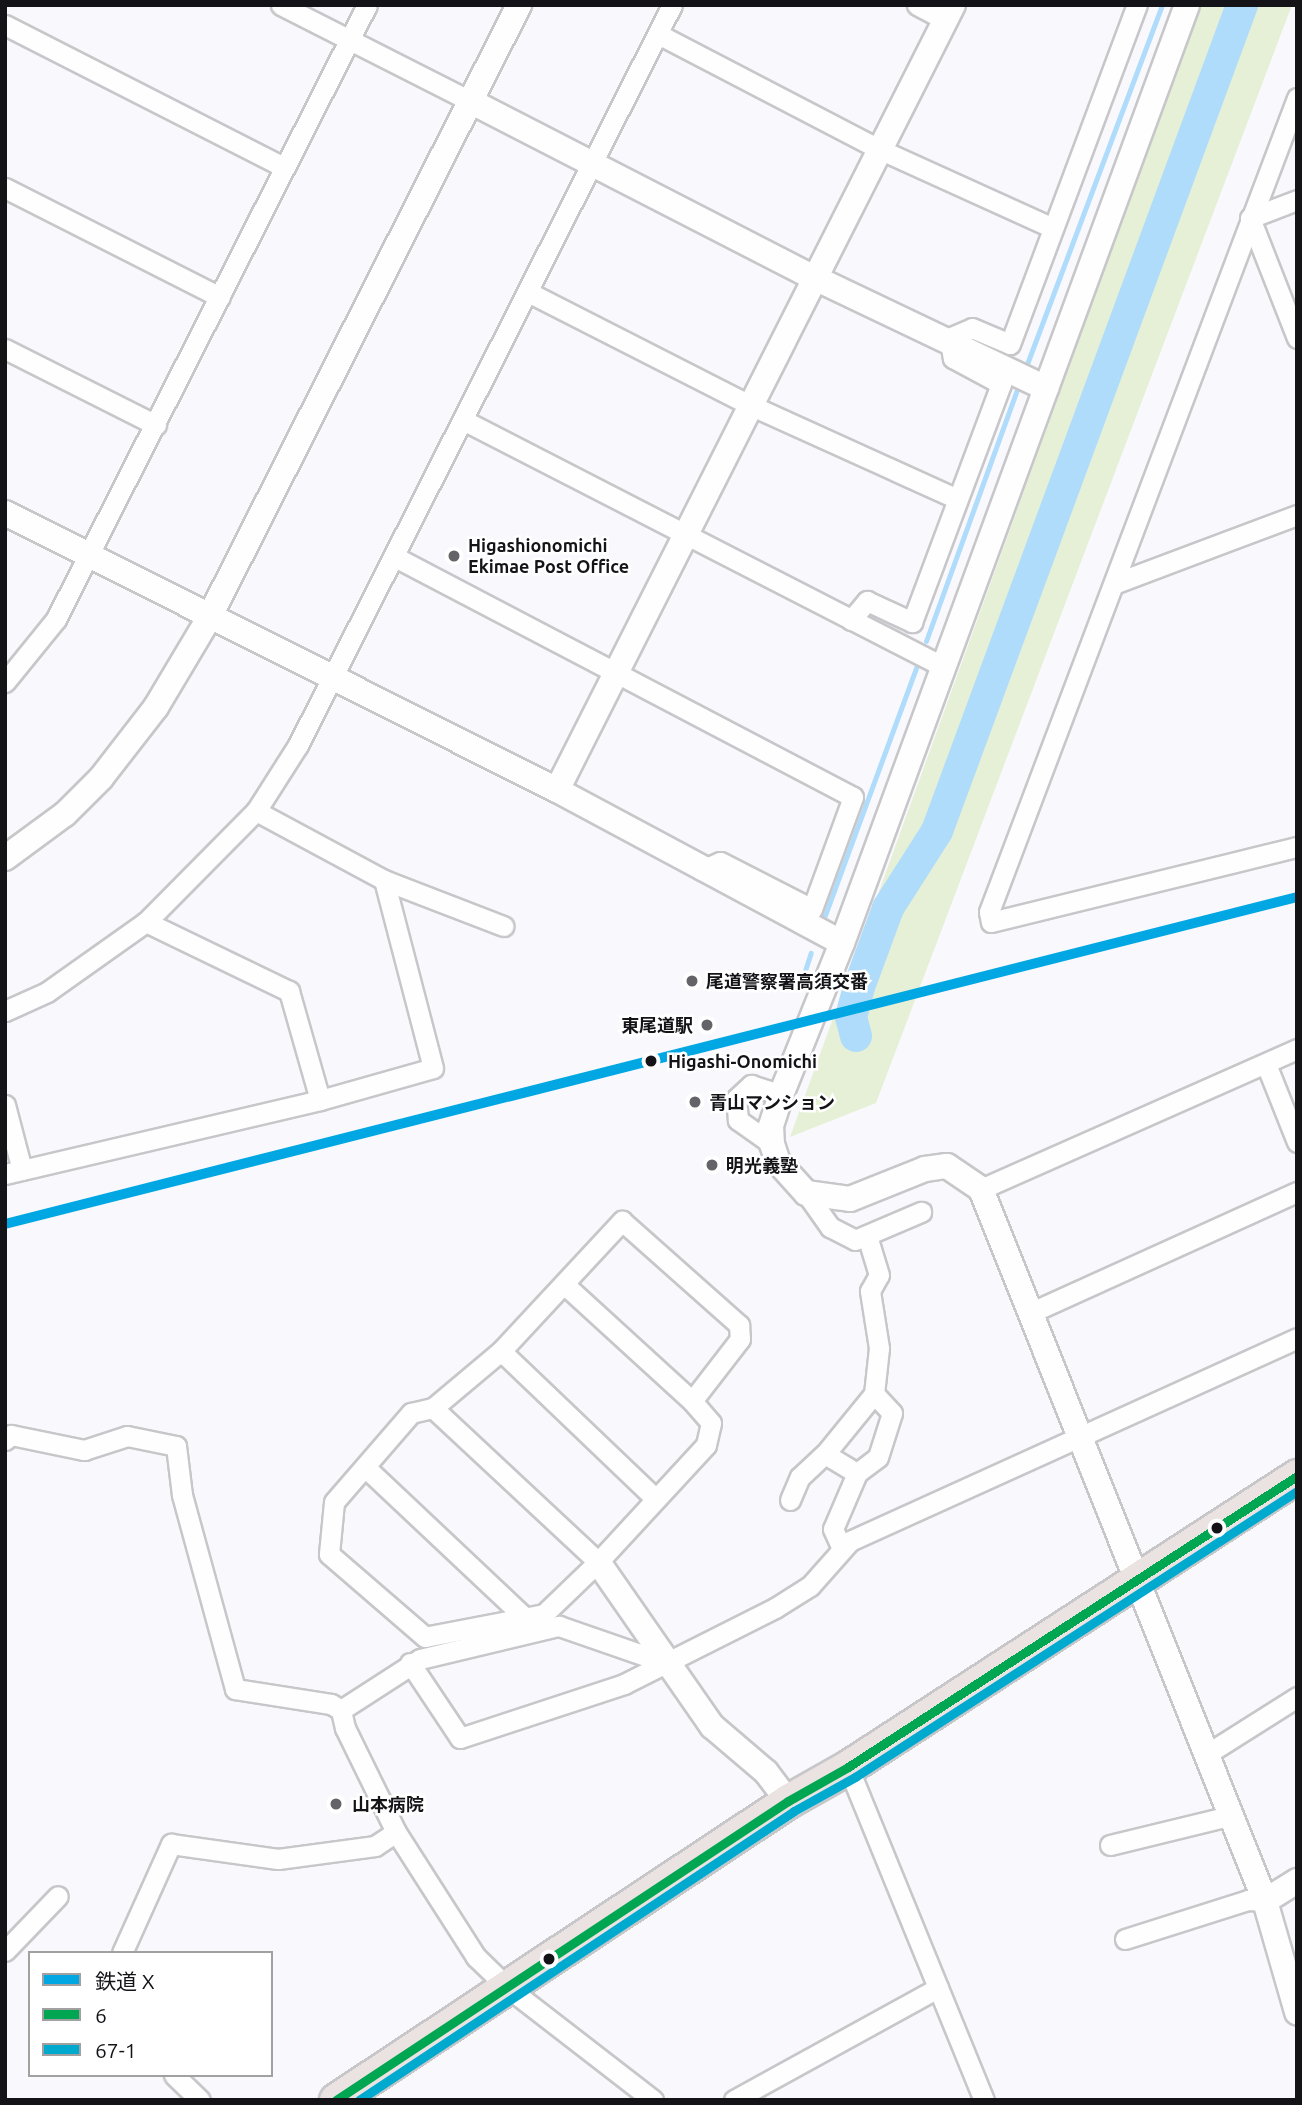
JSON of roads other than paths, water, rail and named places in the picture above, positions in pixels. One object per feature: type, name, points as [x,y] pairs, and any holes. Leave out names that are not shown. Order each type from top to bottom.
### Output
[{"type":"highway","points":[[337,2100],[788,1801],[848,1767],[1134,1579],[1297,1476]]},
{"type":"street","points":[[281,5],[593,161],[814,278],[949,338],[1046,388]]},
{"type":"street","points":[[5,682],[56,619],[367,5]]},
{"type":"street","points":[[5,858],[65,814],[101,778],[156,707],[209,618],[519,5]]},
{"type":"street","points":[[5,1011],[47,992],[146,922],[256,811],[299,744],[672,5]]},
{"type":"street","points":[[557,790],[949,13],[916,5]]},
{"type":"street","points":[[949,338],[972,328],[1010,344],[1137,5]]},
{"type":"street","points":[[920,1212],[868,1238],[855,1240],[830,1227],[806,1193],[778,1162],[772,1144],[771,1126],[842,943],[1187,5]]},
{"type":"street","points":[[5,25],[284,167]]},
{"type":"street","points":[[657,34],[879,149],[1053,228]]},
{"type":"street","points":[[1297,98],[1116,583],[989,912],[991,922],[1297,847]]},
{"type":"street","points":[[5,188],[220,297]]},
{"type":"street","points":[[1250,218],[1297,200]]},
{"type":"street","points":[[1250,218],[1297,338]]},
{"type":"street","points":[[528,292],[750,405],[955,498]]},
{"type":"street","points":[[851,620],[867,601],[912,622],[955,498],[1001,384],[953,358],[949,338]]},
{"type":"street","points":[[5,349],[156,425]]},
{"type":"street","points":[[463,420],[944,667]]},
{"type":"street","points":[[5,513],[209,618],[332,676],[557,790],[842,943]]},
{"type":"street","points":[[1116,583],[1297,515]]},
{"type":"street","points":[[395,557],[618,671],[853,797],[812,909],[720,862],[702,870]]},
{"type":"street","points":[[256,811],[384,880],[503,926]]},
{"type":"street","points":[[5,1105],[14,1172],[320,1100],[433,1068],[384,880]]},
{"type":"street","points":[[146,922],[289,991],[320,1100]]},
{"type":"street","points":[[981,1189],[1297,1049]]},
{"type":"street","points":[[1266,1063],[1297,1142]]},
{"type":"street","points":[[772,1144],[738,1121],[736,1099],[751,1085],[781,1095]]},
{"type":"street","points":[[806,1193],[850,1199],[925,1169],[947,1166],[981,1189],[1032,1312],[1134,1579],[1265,1901],[1296,2008]]},
{"type":"street","points":[[1032,1312],[1297,1192]]},
{"type":"street","points":[[565,1285],[692,1401],[711,1423],[706,1445],[598,1562],[544,1614],[425,1637],[329,1554],[334,1502],[411,1413],[433,1408],[501,1351],[622,1221],[739,1325],[740,1339],[692,1401]]},
{"type":"street","points":[[790,1500],[800,1477],[825,1454],[874,1394],[879,1348],[870,1291],[879,1275],[868,1238]]},
{"type":"street","points":[[410,1663],[460,1738],[624,1684],[810,1586],[842,1549],[1078,1435],[1297,1338]]},
{"type":"street","points":[[501,1351],[656,1499]]},
{"type":"street","points":[[842,1549],[833,1529],[857,1474],[878,1457],[892,1413],[874,1394]]},
{"type":"street","points":[[433,1408],[598,1562],[712,1726],[766,1772],[788,1801]]},
{"type":"street","points":[[5,1440],[11,1434],[85,1450],[127,1436],[176,1446],[182,1495],[234,1689],[331,1704],[341,1710],[345,1728],[396,1832],[476,1957],[508,1988],[653,2100]]},
{"type":"street","points":[[825,1454],[857,1474]]},
{"type":"street","points":[[365,1467],[524,1617]]},
{"type":"street","points":[[341,1710],[410,1663],[559,1626],[666,1663]]},
{"type":"street","points":[[1207,1754],[1297,1697]]},
{"type":"street","points":[[848,1767],[984,2100]]},
{"type":"street","points":[[1111,1845],[1229,1816]]},
{"type":"street","points":[[123,1951],[171,1844],[278,1859],[375,1846],[396,1832]]},
{"type":"street","points":[[1125,1940],[1248,1900],[1265,1901],[1297,1881]]},
{"type":"street","points":[[5,1951],[58,1896]]},
{"type":"street","points":[[734,2100],[938,1988]]},
{"type":"street","points":[[176,2077],[201,2100]]},
{"type":"waterway","points":[[1027,364],[1162,5]]},
{"type":"waterway","points":[[856,1036],[851,1017],[888,908],[937,831],[1242,5]]},
{"type":"waterway","points":[[926,641],[1017,390]]},
{"type":"waterway","points":[[824,918],[918,662]]},
{"type":"waterway","points":[[799,989],[811,953]]},
{"type":"rail line","name":"X","points":[[5,1224],[1297,897]]},
{"type":"place","name":"Higashionomichi Ekimae Post Office","points":[[454,556]]},
{"type":"place","name":"尾道警察署高須交番","points":[[692,981]]},
{"type":"place","name":"東尾道駅","points":[[707,1025]]},
{"type":"place","name":"Higashi-Onomichi","points":[[651,1061]]},
{"type":"place","name":"青山マンション","points":[[695,1102]]},
{"type":"place","name":"明光義塾","points":[[712,1165]]},
{"type":"place","name":"山本病院","points":[[336,1804]]}]
